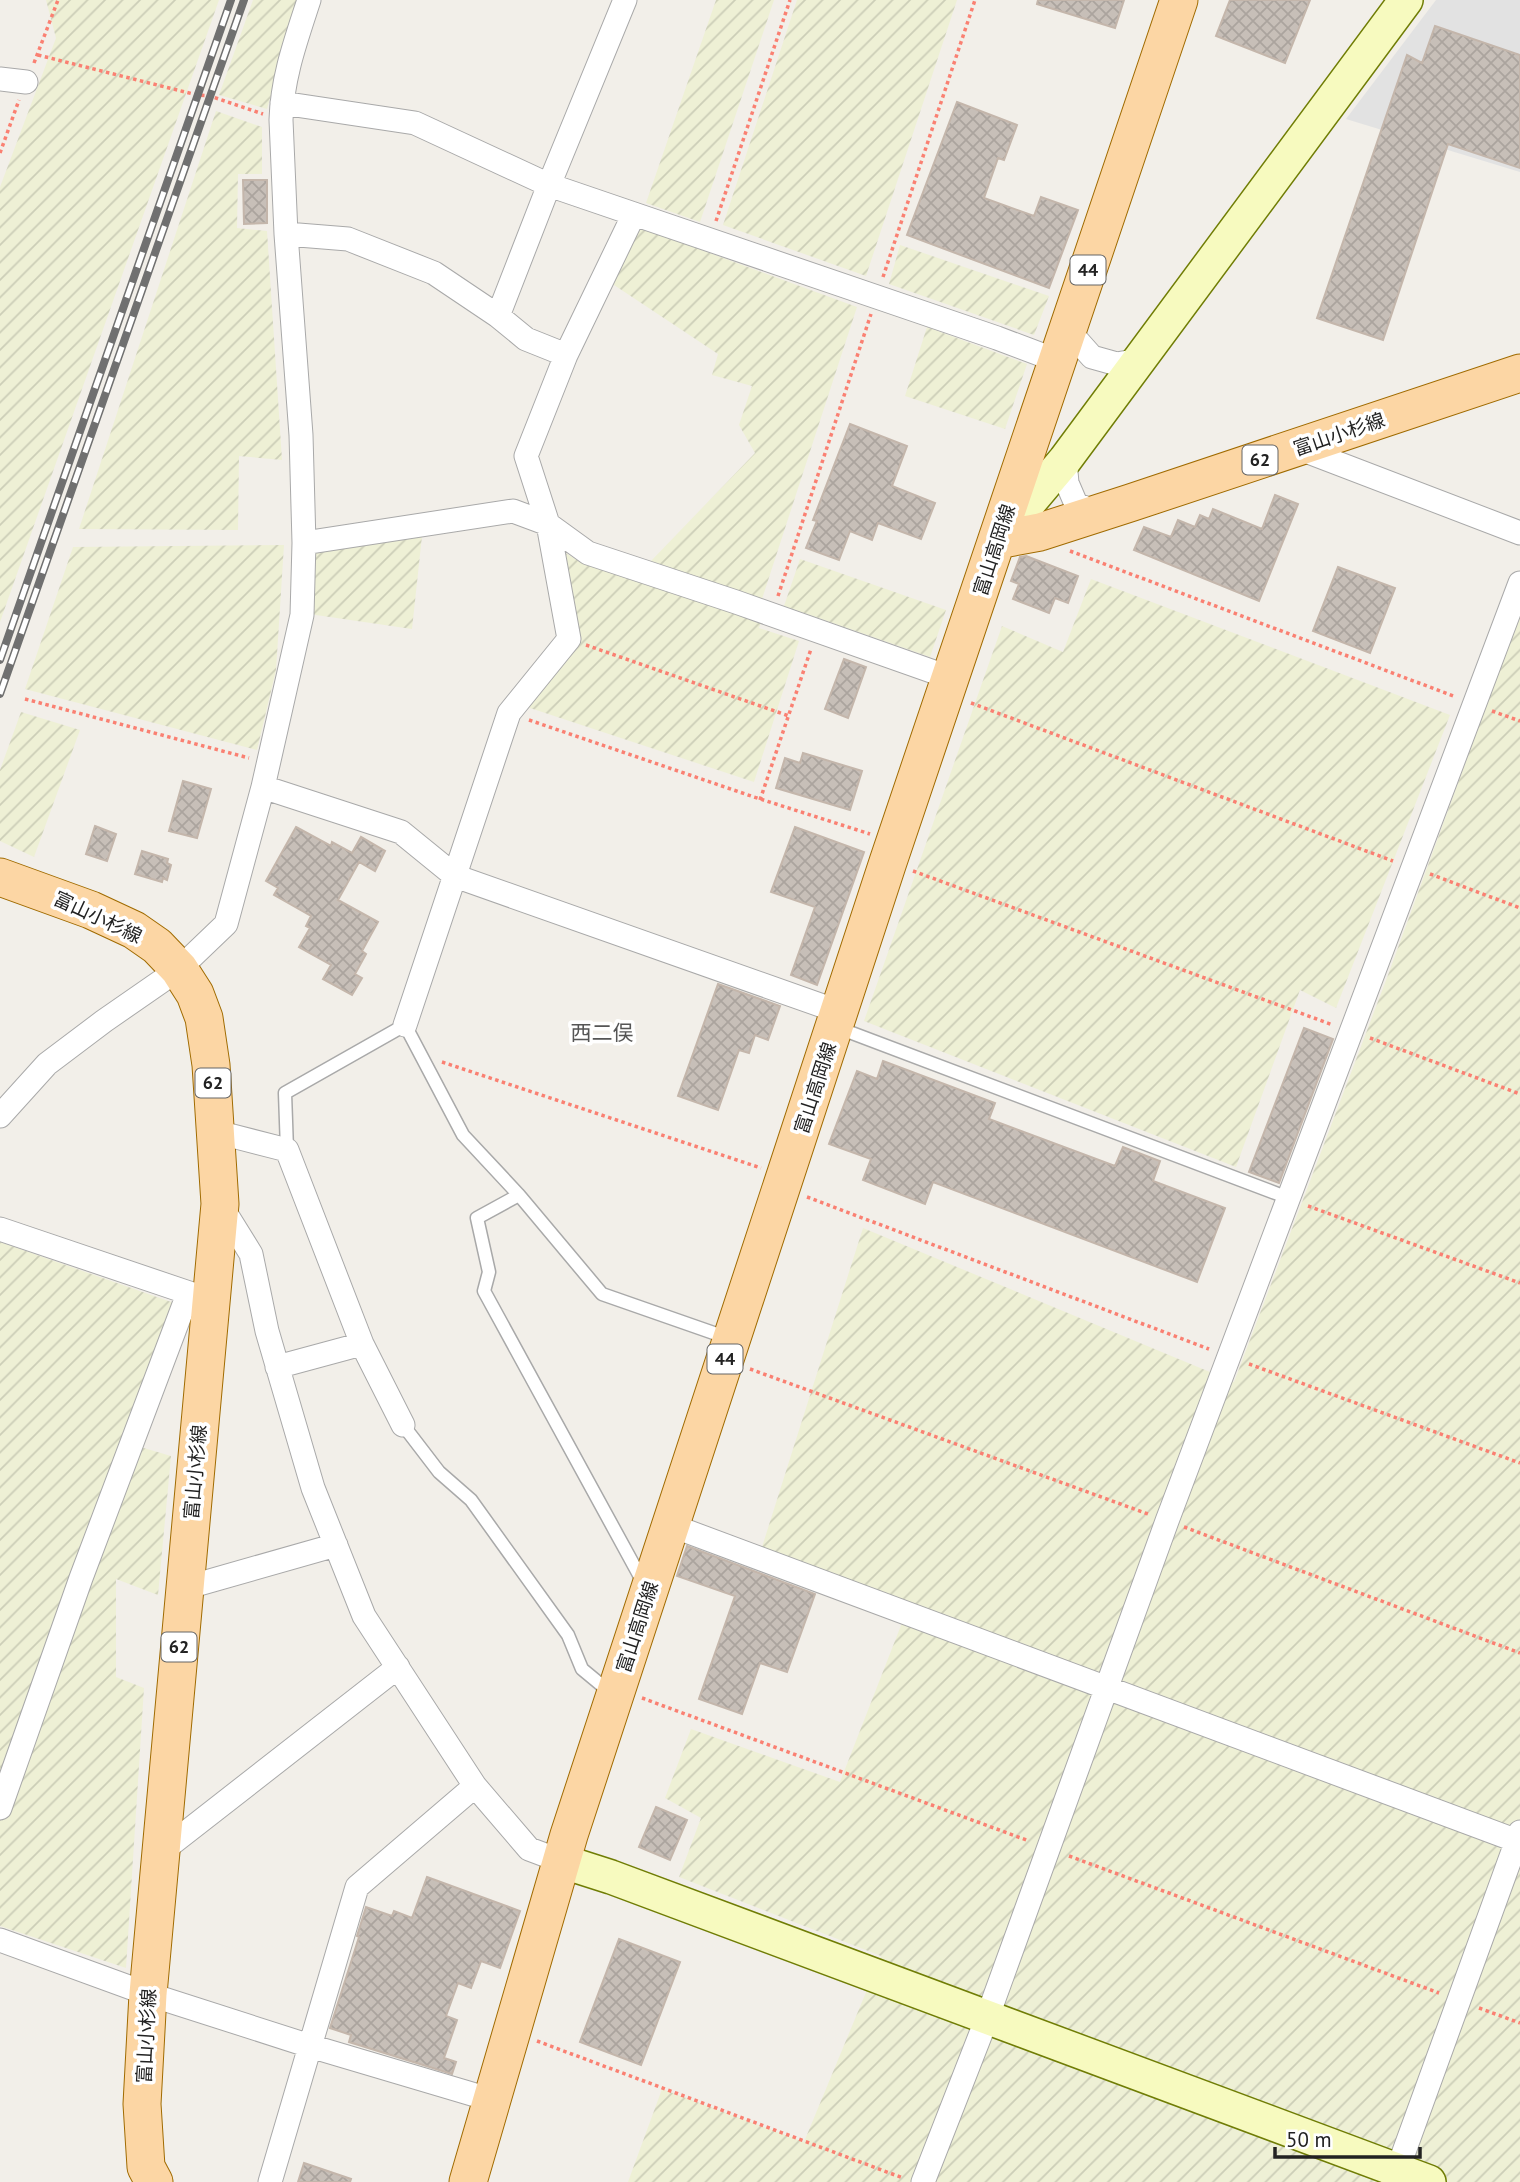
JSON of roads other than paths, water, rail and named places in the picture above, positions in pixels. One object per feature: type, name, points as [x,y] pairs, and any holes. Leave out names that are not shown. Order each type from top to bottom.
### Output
[{"type":"main road","name":"富山高岡線","points":[[468,2182],[561,1861],[670,1525],[892,852],[1179,0]]},
{"type":"main road","name":"富山小杉線","points":[[997,540],[1040,532],[1520,373]]},
{"type":"main road","name":"富山小杉線","points":[[0,877],[91,910],[134,930],[157,946],[180,969],[195,994],[204,1018],[211,1065],[220,1204],[199,1297],[185,1588],[148,1994],[142,2104],[146,2167],[154,2182]]},
{"type":"street","points":[[0,1116],[47,1064],[180,969],[226,924],[263,786],[302,615],[304,543],[301,435],[286,234],[281,111],[286,71],[309,0]]},
{"type":"street","points":[[498,316],[625,0]]},
{"type":"street","points":[[997,540],[1065,460],[1406,0]]},
{"type":"street","points":[[0,79],[26,82]]},
{"type":"street","points":[[281,111],[415,123],[549,185],[997,338],[1063,346],[1117,364],[1139,360]]},
{"type":"street","points":[[405,1025],[509,713],[569,639],[548,524],[526,456],[566,355],[634,214]]},
{"type":"street","points":[[286,234],[348,239],[434,273],[498,316],[526,339],[566,355]]},
{"type":"street","points":[[1298,448],[1520,533]]},
{"type":"street","points":[[1065,460],[1067,483],[1076,504],[1098,513]]},
{"type":"street","points":[[304,543],[513,511],[548,524],[587,553],[818,631],[949,686]]},
{"type":"street","points":[[923,2182],[987,2018],[1229,1357],[1283,1196],[1351,1031],[1520,583]]},
{"type":"street","points":[[263,786],[401,832],[455,876],[838,1019]]},
{"type":"street","points":[[217,1132],[287,1150],[362,1344],[403,1425]]},
{"type":"street","points":[[220,1204],[251,1254],[267,1331],[313,1488],[364,1616],[475,1786],[529,1849],[611,1877],[987,2018],[1396,2176],[1429,2182]]},
{"type":"street","points":[[0,1229],[199,1297],[81,1578],[0,1808]]},
{"type":"street","points":[[277,1367],[362,1344]]},
{"type":"street","points":[[670,1525],[1106,1688],[1519,1838],[1396,2176]]},
{"type":"street","points":[[185,1588],[336,1545]]},
{"type":"street","points":[[161,1852],[398,1667]]},
{"type":"street","points":[[270,2182],[357,1887],[475,1786]]},
{"type":"street","points":[[0,1940],[148,1994],[492,2100]]},
{"type":"lane","points":[[838,1019],[1283,1196]]},
{"type":"lane","points":[[287,1150],[285,1093],[405,1025],[463,1135],[519,1195],[602,1294],[728,1350]]},
{"type":"lane","points":[[519,1195],[477,1218],[489,1272],[484,1291],[649,1592]]},
{"type":"lane","points":[[403,1425],[439,1472],[471,1500],[568,1635],[582,1669],[615,1696]]},
{"type":"railway","points":[[0,660],[231,0]]},
{"type":"railway","points":[[0,694],[244,0]]},
{"type":"district","name":"西二俣","points":[[602,1033]]}]
